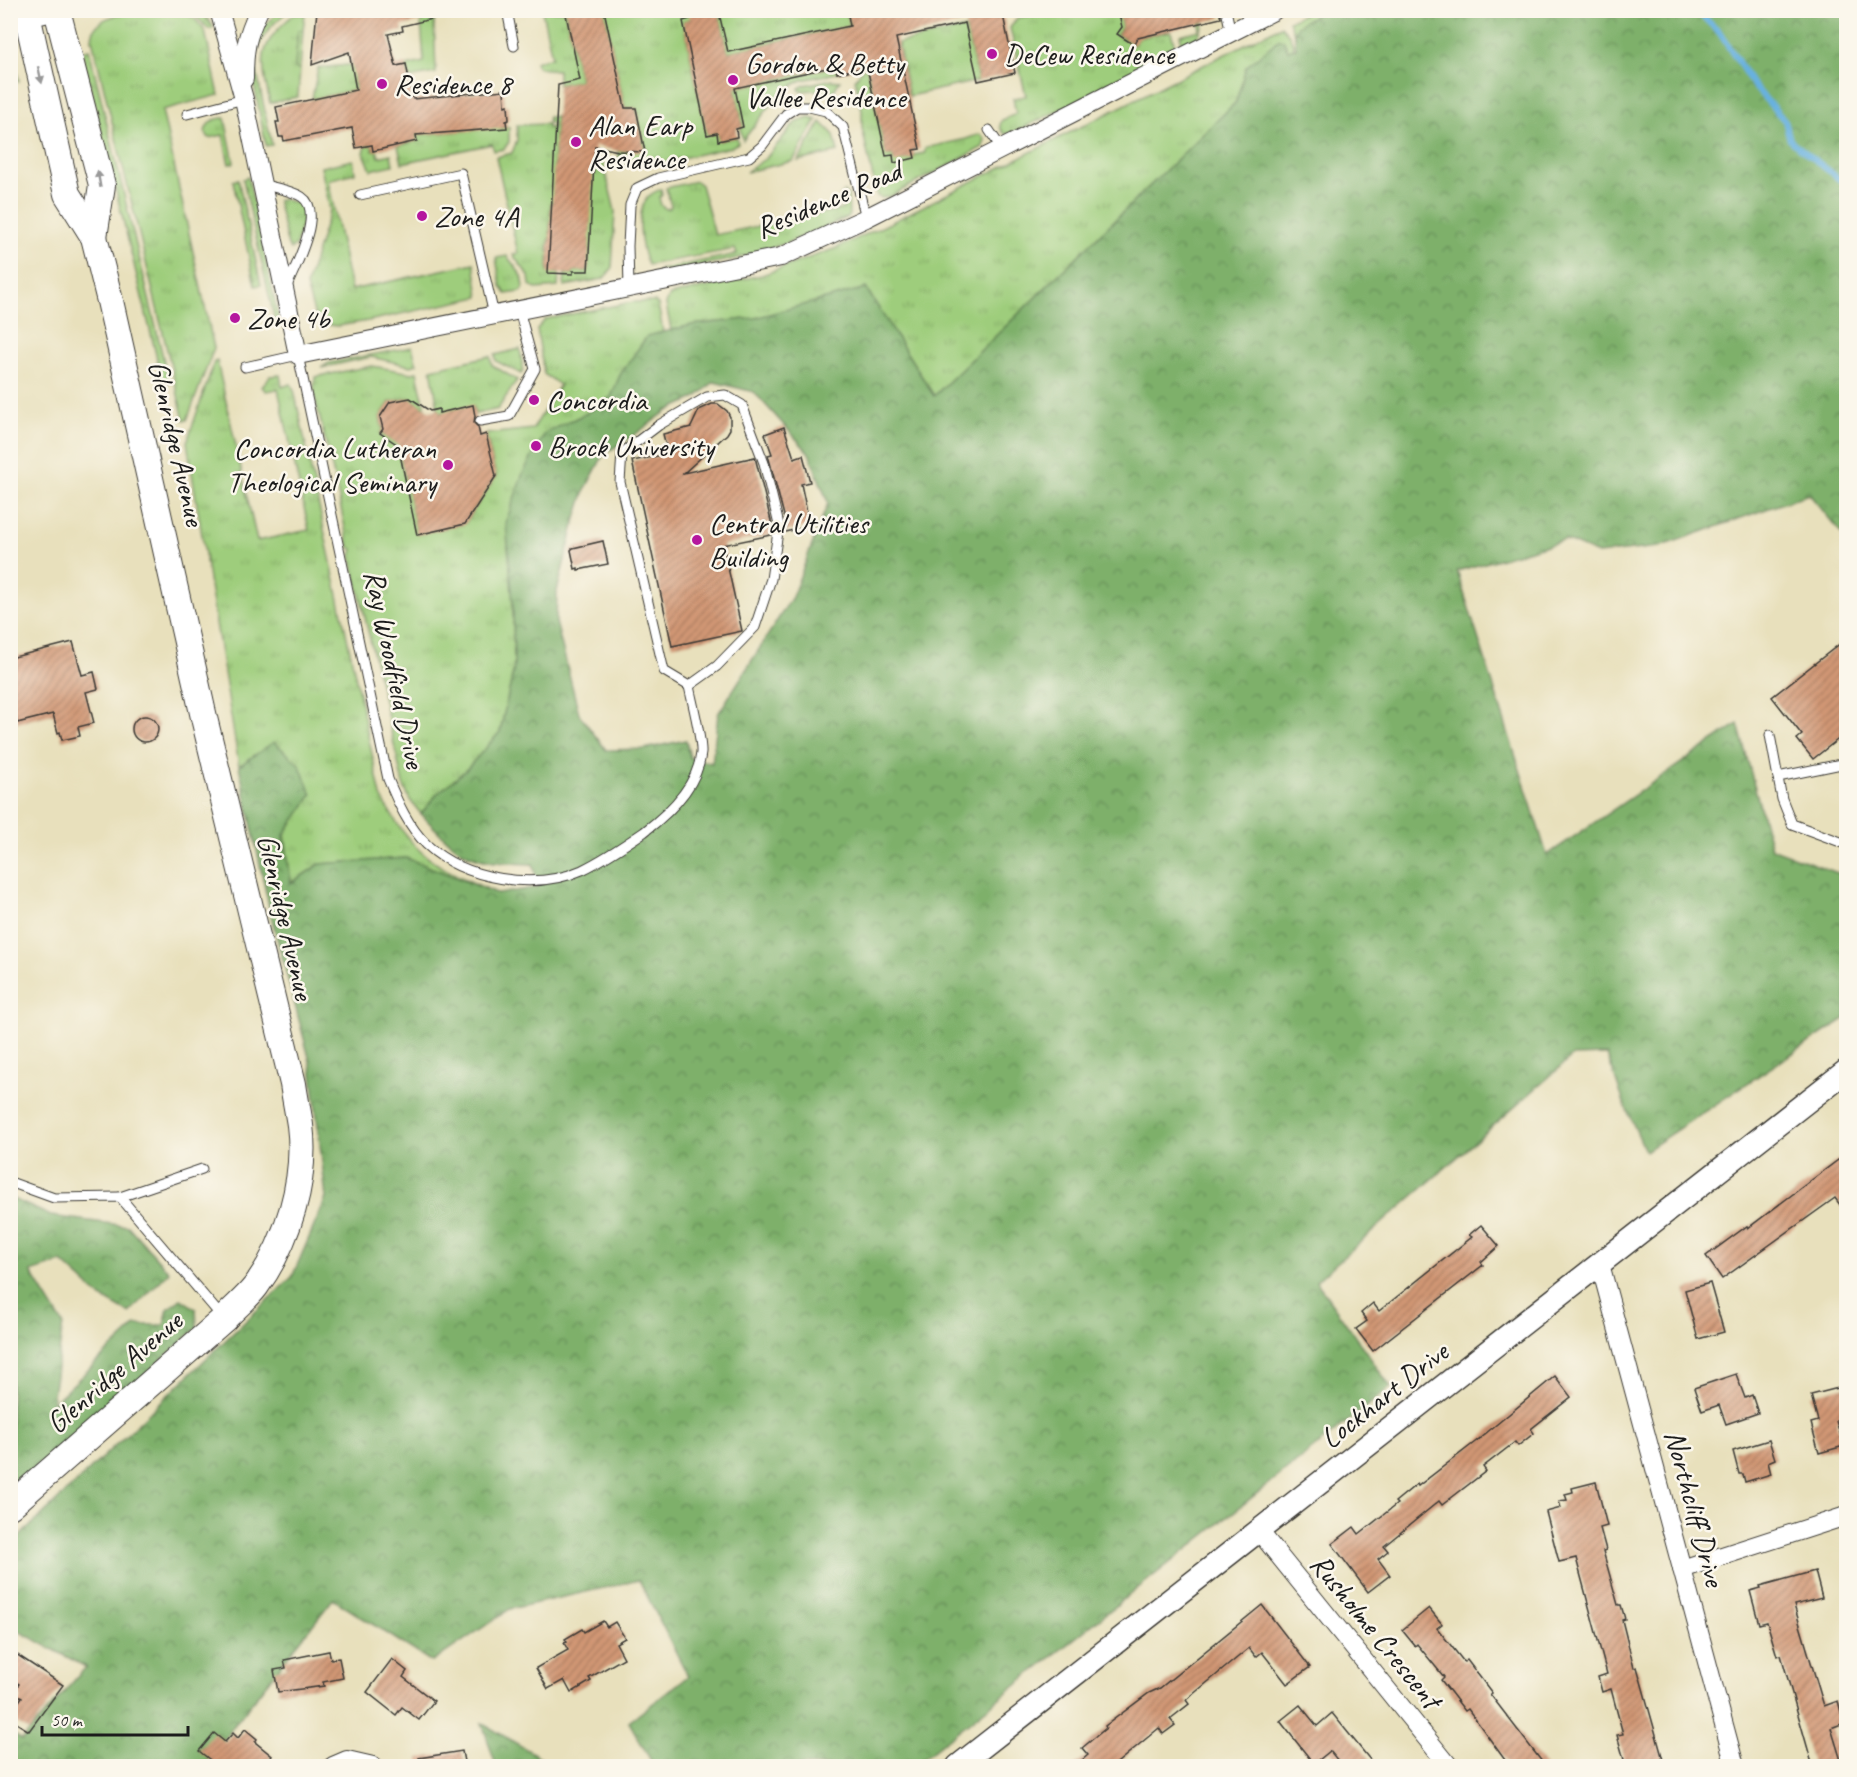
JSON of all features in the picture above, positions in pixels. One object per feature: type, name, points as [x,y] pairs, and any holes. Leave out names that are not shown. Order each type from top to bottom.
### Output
[{"type":"main road","name":"Glenridge Avenue","points":[[57,10],[102,185],[94,237]]},
{"type":"main road","name":"Glenridge Avenue","points":[[10,1506],[224,1319],[256,1286],[282,1242],[295,1199],[301,1162],[300,1126],[293,1084],[205,722],[110,301],[94,237],[68,194],[21,17]]},
{"type":"street","points":[[21,17],[57,10]]},
{"type":"street","name":"Ray Woodfield Drive","points":[[219,10],[244,99],[298,355]]},
{"type":"street","name":"Ray Woodfield Drive","points":[[244,99],[245,48],[251,26],[259,10]]},
{"type":"street","name":"Residence Road","points":[[298,355],[781,257],[866,218],[1275,10]]},
{"type":"street","name":"Lockhart Drive","points":[[958,1767],[1846,1071]]},
{"type":"street","name":"Northcliff Drive","points":[[1600,1264],[1735,1767]]},
{"type":"street","points":[[1682,1569],[1846,1516]]},
{"type":"street","name":"Rusholme Crescent","points":[[1259,1531],[1449,1767]]},
{"type":"street","points":[[333,1767],[347,1760],[373,1767]]},
{"type":"lane","points":[[507,10],[513,46]]},
{"type":"lane","points":[[1226,10],[1231,33]]},
{"type":"lane","points":[[187,114],[244,99]]},
{"type":"lane","points":[[629,288],[630,205],[637,188],[658,178],[749,158],[762,146],[786,114],[797,107],[826,111],[843,127],[866,218]]},
{"type":"lane","points":[[988,130],[1002,149]]},
{"type":"lane","points":[[360,195],[461,173],[494,315]]},
{"type":"lane","points":[[262,184],[303,197],[311,207],[312,220],[285,292]]},
{"type":"lane","points":[[480,421],[509,416],[535,369],[519,310]]},
{"type":"lane","points":[[245,367],[298,355]]},
{"type":"lane","name":"Ray Woodfield Drive","points":[[298,355],[388,779],[403,815],[427,844],[449,860],[468,869],[494,876],[528,880],[557,878],[582,870],[633,840],[665,817],[694,779],[701,752],[689,686]]},
{"type":"lane","points":[[725,395],[742,405],[765,463],[779,525],[771,579],[755,627],[717,666],[689,686],[664,671],[620,482],[622,453],[659,425],[707,397],[725,395]]},
{"type":"lane","points":[[1770,735],[1782,799],[1792,824],[1846,844]]},
{"type":"lane","points":[[1778,777],[1846,763]]},
{"type":"lane","points":[[10,1182],[54,1198],[120,1197],[202,1169]]},
{"type":"lane","points":[[120,1197],[224,1319]]},
{"type":"green space","points":[[139,10],[183,11],[196,20],[205,31],[219,95],[162,110],[214,348],[187,420],[184,420],[92,39],[93,31],[102,21]]},
{"type":"green space","points":[[191,11],[201,11],[213,26],[212,29],[208,29]]},
{"type":"green space","points":[[279,11],[289,11],[270,27],[258,49],[252,49],[259,32]]},
{"type":"green space","points":[[542,11],[565,11],[580,80],[558,85],[558,70],[539,67],[535,62],[552,57]]},
{"type":"green space","points":[[604,11],[696,11],[690,19],[683,21],[707,135],[717,133],[719,141],[737,137],[738,143],[731,147],[651,165],[620,163],[618,151],[645,151],[636,108],[625,108]]},
{"type":"green space","points":[[716,11],[847,11],[850,26],[728,52],[719,13]]},
{"type":"green space","points":[[1051,11],[1118,11],[1122,27],[1117,34],[1134,45],[1138,38],[1171,31],[1176,52],[1015,132],[1005,134],[1000,124],[1002,120],[1016,114],[1013,98],[1026,96],[1010,28],[1017,18]]},
{"type":"green space","points":[[1310,11],[1322,11],[1302,23],[1294,34],[1289,21]]},
{"type":"green space","points":[[1322,11],[1846,11],[1846,539],[1809,494],[1659,547],[1598,554],[1565,540],[1457,571],[1547,855],[1738,724],[1771,848],[1846,876],[1846,1018],[1645,1151],[1624,1103],[1607,1055],[1573,1056],[1316,1281],[1391,1387],[914,1766],[654,1766],[629,1722],[688,1676],[639,1580],[510,1609],[432,1662],[333,1599],[205,1766],[11,1766],[11,1733],[22,1740],[86,1667],[11,1627],[10,1548],[24,1532],[292,1277],[326,1198],[311,1065],[270,912],[239,766],[274,742],[299,764],[312,795],[284,835],[291,883],[320,864],[406,858],[499,894],[538,887],[533,864],[497,862],[471,856],[452,844],[421,814],[437,794],[466,770],[500,732],[514,668],[513,605],[506,522],[523,473],[545,433],[587,413],[611,397],[620,375],[647,336],[692,325],[755,318],[866,288],[934,396],[1236,102],[1246,67],[1278,40],[1284,40],[1288,50],[1296,48],[1297,28],[1304,21]],"holes":[[[714,382],[754,392],[809,453],[828,503],[792,597],[718,714],[712,763],[690,758],[686,740],[644,749],[606,750],[579,714],[556,622],[557,591],[585,490],[604,454],[667,411],[695,398]]]},
{"type":"green space","points":[[294,14],[305,14],[303,30],[298,30],[295,68],[300,69],[298,97],[270,103],[264,75],[264,54],[273,35]]},
{"type":"green space","points":[[434,19],[436,73],[409,78],[406,66],[424,62],[421,22]]},
{"type":"green space","points":[[1204,22],[1197,39],[1183,48],[1180,35],[1200,30],[1199,23]]},
{"type":"green space","points":[[1281,26],[1290,36],[1294,48],[1246,67],[1236,102],[934,396],[866,288],[755,318],[692,325],[671,330],[666,304],[670,295],[762,275],[834,249]]},
{"type":"green space","points":[[966,28],[978,81],[909,96],[898,43]]},
{"type":"green space","points":[[298,30],[303,30],[300,69],[295,68]]},
{"type":"green space","points":[[89,49],[169,382],[161,384],[162,379],[84,60],[83,51]]},
{"type":"green space","points":[[10,55],[15,63],[19,81],[11,83]]},
{"type":"green space","points":[[357,64],[359,76],[354,78],[356,90],[312,99],[318,68]]},
{"type":"green space","points":[[836,66],[837,73],[802,80],[781,92],[743,140],[740,128],[743,127],[735,88]]},
{"type":"green space","points":[[864,67],[867,67],[886,156],[893,155],[894,162],[914,158],[914,155],[925,153],[925,148],[980,134],[985,139],[983,147],[891,196],[883,198],[877,196],[862,128],[862,110],[855,79]]},
{"type":"green space","points":[[251,69],[256,69],[272,145],[266,146]]},
{"type":"green space","points":[[828,80],[840,81],[832,93],[816,90],[800,91],[799,88],[805,85]]},
{"type":"green space","points":[[548,117],[556,117],[557,147],[554,147],[554,201],[551,202],[550,215],[553,216],[550,220],[550,234],[552,234],[549,238],[548,252],[551,253],[548,256],[548,272],[559,273],[558,287],[536,289],[530,285],[529,276],[513,255],[518,253],[496,157],[512,153],[517,140],[517,125],[548,124],[548,128],[552,128],[553,123],[548,122]]},
{"type":"green space","points":[[225,118],[234,163],[229,164],[223,135],[209,138],[205,132],[212,121]]},
{"type":"green space","points":[[809,118],[817,120],[793,161],[746,172],[766,158],[795,123]]},
{"type":"green space","points":[[821,122],[834,135],[838,152],[798,161]]},
{"type":"green space","points":[[509,127],[509,142],[504,149],[494,151],[492,144],[402,163],[398,146],[417,141],[416,135]]},
{"type":"green space","points":[[372,145],[373,151],[377,150],[379,157],[391,154],[393,165],[371,170],[364,153],[366,146]]},
{"type":"green space","points":[[353,160],[355,173],[328,180],[351,290],[474,263],[479,297],[338,326],[329,325],[315,316],[306,286],[330,210],[321,167]]},
{"type":"green space","points":[[592,162],[603,162],[615,211],[612,269],[603,279],[564,286],[565,274],[573,274],[573,271],[588,271]]},
{"type":"green space","points":[[248,177],[279,320],[275,322],[243,179]]},
{"type":"green space","points":[[238,179],[261,285],[255,286],[233,181]]},
{"type":"green space","points":[[696,181],[701,185],[715,235],[843,209],[840,197],[844,192],[848,195],[849,217],[787,243],[738,258],[670,272],[658,270],[737,254],[735,249],[648,265],[640,230],[645,202],[650,195],[661,189],[662,195],[659,198],[661,205],[666,209],[670,208],[666,188]]},
{"type":"green space","points":[[283,199],[301,205],[305,212],[296,245],[291,249],[288,246],[278,203],[278,200]]},
{"type":"green space","points":[[507,256],[522,276],[524,287],[520,292],[506,294],[501,286],[496,258]]},
{"type":"green space","points":[[633,302],[658,304],[663,332],[647,337],[620,375],[611,397],[587,413],[545,433],[513,605],[514,668],[500,732],[466,770],[437,794],[421,814],[410,800],[403,784],[351,556],[353,549],[349,547],[315,398],[315,377],[372,366],[417,372],[425,408],[410,398],[390,402],[380,417],[383,430],[380,433],[401,446],[400,454],[417,534],[465,524],[496,476],[486,434],[533,429],[560,385],[544,374],[537,329],[546,319]]},
{"type":"green space","points":[[412,347],[417,364],[411,366],[371,357],[321,368],[329,363]]},
{"type":"green space","points":[[520,349],[523,370],[521,374],[496,361],[495,355]]},
{"type":"green space","points":[[490,356],[492,365],[517,380],[498,409],[475,414],[473,406],[439,413],[431,369]]},
{"type":"green space","points":[[217,361],[257,541],[309,530],[278,389],[266,391],[262,387],[270,376],[280,375],[282,387],[291,384],[294,390],[381,796],[416,848],[443,868],[499,894],[406,858],[320,864],[291,883],[274,742],[239,766],[187,442],[214,362]]},
{"type":"green space","points":[[11,1198],[51,1216],[128,1226],[169,1272],[129,1313],[99,1296],[62,1262],[31,1272],[63,1324],[52,1404],[136,1325],[164,1325],[168,1309],[181,1299],[196,1309],[197,1328],[81,1432],[11,1488]]},
{"type":"green space","points":[[482,1723],[555,1766],[496,1766]]},
{"type":"building","name":"Residence 8","points":[[317,10],[439,10],[440,17],[402,26],[403,31],[388,34],[396,66],[406,64],[413,99],[504,90],[505,106],[508,105],[507,128],[416,135],[417,141],[373,151],[372,145],[356,148],[352,128],[284,141],[283,137],[279,137],[276,107],[356,90],[349,52],[312,65]]},
{"type":"building","name":"Alan Earp Residence","points":[[565,10],[604,10],[625,108],[636,108],[645,152],[618,151],[595,146],[588,271],[573,271],[573,274],[548,273],[558,85],[580,80]]},
{"type":"building","name":"Gordon & Betty Vallee Residence","points":[[688,10],[711,10],[712,14],[719,13],[728,52],[850,26],[847,10],[1002,10],[1015,73],[978,81],[965,23],[896,38],[920,149],[913,150],[915,158],[894,163],[893,155],[886,156],[867,67],[837,73],[836,66],[735,88],[743,127],[736,129],[737,137],[718,141],[717,133],[707,135],[683,21],[690,19]]},
{"type":"building","name":"DeCew Residence","points":[[1118,10],[1219,10],[1221,18],[1138,38],[1134,45],[1117,34],[1122,27]]},
{"type":"building","name":"Concordia Lutheran Theological Seminary","points":[[410,398],[430,411],[439,409],[439,413],[473,405],[474,423],[478,427],[480,436],[486,434],[496,476],[465,524],[417,535],[398,445],[380,433],[383,429],[380,417],[390,402]]},
{"type":"building","name":"Central Utilities Building","points":[[712,404],[718,404],[727,411],[730,417],[730,429],[684,473],[755,457],[772,525],[771,535],[723,545],[742,631],[672,646],[632,461],[668,454],[663,434],[691,427],[699,410]]},
{"type":"building","points":[[784,427],[794,458],[803,455],[810,482],[801,484],[810,526],[785,532],[786,523],[768,455],[772,454],[765,434]]},
{"type":"building","points":[[603,541],[608,564],[575,569],[571,550],[573,548]]},
{"type":"building","points":[[1846,639],[1846,733],[1813,759],[1797,739],[1802,735],[1772,697]]},
{"type":"building","points":[[73,642],[82,675],[94,672],[98,689],[86,692],[94,723],[78,727],[80,736],[62,740],[53,714],[17,723],[16,718],[10,719],[10,658]]},
{"type":"building","points":[[145,716],[154,720],[158,729],[154,738],[145,742],[136,738],[132,729],[136,720]]},
{"type":"building","points":[[1846,1154],[1846,1213],[1835,1198],[1722,1279],[1706,1256],[1747,1226],[1748,1228]]},
{"type":"building","points":[[1481,1225],[1499,1246],[1481,1262],[1483,1265],[1373,1351],[1356,1329],[1367,1321],[1361,1313],[1373,1303],[1379,1311],[1472,1237],[1469,1235]]},
{"type":"building","points":[[1710,1283],[1724,1332],[1698,1339],[1685,1290]]},
{"type":"building","points":[[1736,1374],[1745,1398],[1752,1395],[1758,1413],[1726,1424],[1719,1405],[1702,1411],[1694,1388]]},
{"type":"building","points":[[1555,1376],[1571,1397],[1531,1429],[1534,1433],[1518,1446],[1515,1442],[1483,1467],[1486,1471],[1442,1505],[1439,1501],[1384,1546],[1388,1551],[1378,1559],[1390,1575],[1368,1592],[1332,1544],[1354,1527],[1359,1534],[1397,1504],[1395,1502],[1417,1484],[1418,1486],[1479,1439]]},
{"type":"building","points":[[1846,1386],[1846,1418],[1836,1421],[1844,1446],[1819,1453],[1811,1423],[1818,1421],[1811,1395]]},
{"type":"building","points":[[1769,1440],[1775,1459],[1768,1462],[1771,1474],[1745,1482],[1743,1474],[1739,1474],[1733,1451]]},
{"type":"building","points":[[1596,1482],[1607,1526],[1600,1528],[1606,1550],[1603,1551],[1618,1605],[1621,1605],[1625,1619],[1622,1620],[1634,1668],[1637,1667],[1665,1767],[1626,1767],[1617,1735],[1623,1734],[1611,1689],[1602,1692],[1598,1677],[1607,1674],[1576,1558],[1559,1562],[1546,1512],[1561,1508],[1559,1501],[1567,1500],[1565,1494],[1573,1492],[1572,1488]]},
{"type":"building","points":[[1815,1571],[1822,1598],[1794,1605],[1824,1706],[1838,1701],[1844,1723],[1831,1728],[1843,1767],[1813,1767],[1781,1655],[1777,1656],[1767,1622],[1759,1624],[1750,1591],[1761,1588],[1760,1586]]},
{"type":"building","points":[[1262,1605],[1310,1667],[1287,1684],[1262,1652],[1256,1657],[1249,1648],[1186,1700],[1189,1704],[1170,1719],[1175,1725],[1163,1734],[1159,1728],[1112,1767],[1074,1767],[1088,1755],[1082,1748],[1106,1728],[1105,1726],[1149,1693],[1160,1688]]},
{"type":"building","points":[[1429,1608],[1442,1624],[1437,1628],[1464,1662],[1467,1660],[1546,1767],[1510,1767],[1468,1709],[1465,1711],[1441,1680],[1444,1677],[1417,1644],[1415,1646],[1402,1630]]},
{"type":"building","points":[[603,1621],[607,1627],[615,1622],[625,1638],[616,1643],[624,1658],[589,1678],[591,1681],[571,1693],[564,1680],[548,1689],[536,1668],[568,1650],[564,1643],[567,1642],[565,1639],[582,1629],[584,1632]]},
{"type":"building","points":[[10,1650],[63,1685],[29,1731],[10,1719],[10,1714],[22,1697],[13,1692],[19,1684],[10,1678]]},
{"type":"building","points":[[329,1651],[331,1659],[339,1658],[343,1678],[323,1682],[324,1686],[278,1692],[274,1670],[286,1668],[284,1660]]},
{"type":"building","points":[[392,1659],[407,1671],[403,1677],[434,1701],[419,1720],[402,1707],[396,1715],[367,1692]]},
{"type":"building","points":[[1300,1705],[1317,1726],[1332,1713],[1376,1767],[1343,1767],[1330,1751],[1314,1764],[1280,1721]]},
{"type":"building","points":[[245,1729],[257,1739],[255,1742],[272,1756],[264,1767],[219,1767],[199,1751],[214,1733],[225,1742],[233,1733],[238,1738]]},
{"type":"building","points":[[462,1751],[465,1767],[420,1767],[419,1758]]},
{"type":"waterway","points":[[1696,10],[1719,32],[1753,85],[1785,121],[1790,140],[1846,183]]},
{"type":"place","name":"DeCew Residence","points":[[992,54]]},
{"type":"place","name":"Gordon & Betty Vallee Residence","points":[[733,80]]},
{"type":"place","name":"Residence 8","points":[[382,84]]},
{"type":"place","name":"Alan Earp Residence","points":[[576,142]]},
{"type":"place","name":"Zone 4A","points":[[422,216]]},
{"type":"place","name":"Zone 4b","points":[[235,318]]},
{"type":"place","name":"Concordia","points":[[534,400]]},
{"type":"place","name":"Brock University","points":[[536,446]]},
{"type":"place","name":"Concordia Lutheran Theological Seminary","points":[[448,465]]},
{"type":"place","name":"Central Utilities Building","points":[[697,540]]}]
